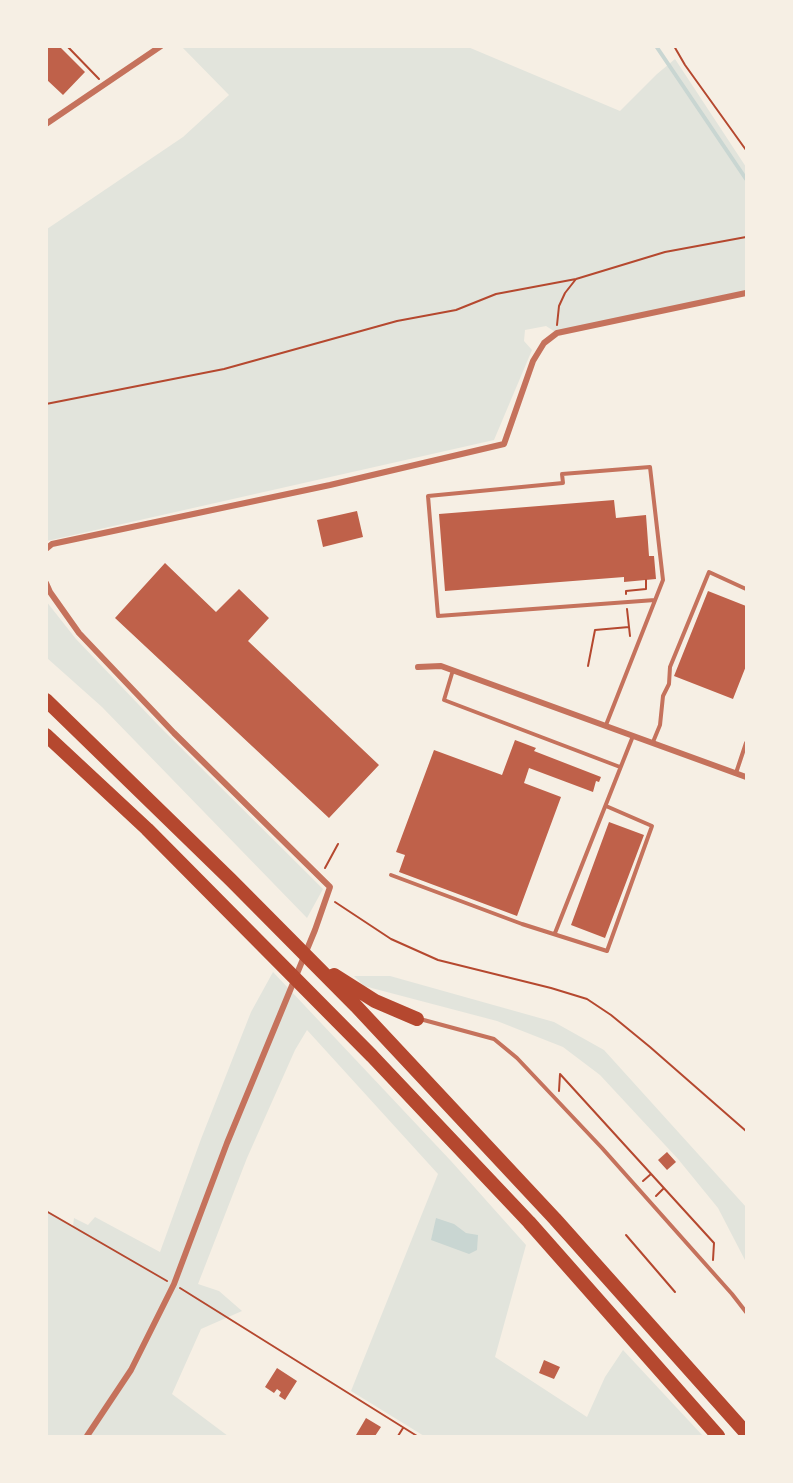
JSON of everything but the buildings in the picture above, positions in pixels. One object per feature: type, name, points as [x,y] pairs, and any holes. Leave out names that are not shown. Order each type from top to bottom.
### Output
[{"type":"highway","points":[[46,700],[199,848],[356,1006],[547,1210],[747,1433]]},
{"type":"highway","points":[[46,735],[147,829],[372,1056],[529,1222],[718,1437]]},
{"type":"highway","points":[[306,956],[375,1001],[417,1018]]},
{"type":"street","points":[[46,124],[161,46]]},
{"type":"street","points":[[46,549],[52,544],[330,485],[504,444],[532,361],[544,343],[557,333],[747,293]]},
{"type":"street","points":[[46,583],[79,633],[174,734],[330,887],[315,930],[227,1143],[174,1284],[131,1370],[87,1437]]},
{"type":"street","points":[[418,667],[441,666],[453,670],[747,777]]},
{"type":"lane","points":[[606,725],[663,580],[650,466],[562,474],[563,483],[428,496],[438,616],[655,600]]},
{"type":"lane","points":[[653,742],[660,725],[663,696],[669,684],[670,668],[709,572],[747,589]]},
{"type":"lane","points":[[453,670],[444,700],[620,768]]},
{"type":"lane","points":[[555,933],[633,735]]},
{"type":"lane","points":[[736,773],[747,743]]},
{"type":"lane","points":[[391,875],[522,924],[607,951],[652,826],[606,806]]},
{"type":"lane","points":[[417,1018],[494,1039],[517,1058],[637,1187],[747,1312]]},
{"type":"path","points":[[66,46],[105,86]]},
{"type":"path","points":[[674,46],[685,65],[747,150]]},
{"type":"path","points":[[46,404],[224,369],[397,321],[456,310],[496,294],[576,279],[665,252],[747,237]]},
{"type":"path","points":[[557,333],[559,306],[564,293],[576,279]]},
{"type":"path","points":[[588,666],[594,630],[629,627]]},
{"type":"path","points":[[320,877],[338,844]]},
{"type":"path","points":[[327,897],[391,939],[438,960],[586,999],[611,1015],[643,1041],[747,1131]]},
{"type":"path","points":[[554,1097],[559,1091],[560,1074],[714,1243],[713,1260],[708,1267]]},
{"type":"path","points":[[623,1172],[638,1159]]},
{"type":"path","points":[[637,1187],[651,1174]]},
{"type":"path","points":[[650,1202],[664,1188]]},
{"type":"path","points":[[46,1211],[174,1284],[417,1437]]},
{"type":"path","points":[[626,1235],[675,1292]]},
{"type":"path","points":[[398,1437],[404,1428]]},
{"type":"shaded area","points":[[182,47],[468,47],[620,111],[675,59],[746,167],[746,292],[557,333],[546,326],[525,330],[524,341],[532,350],[494,440],[47,541],[47,229],[183,137],[229,95]]},
{"type":"shaded area","points":[[46,601],[76,639],[160,727],[323,889],[307,918],[102,707],[47,658]]},
{"type":"shaded area","points":[[273,972],[451,1161],[526,1245],[495,1357],[587,1417],[605,1377],[623,1350],[703,1436],[424,1436],[351,1391],[438,1174],[307,1030],[295,1050],[247,1158],[198,1284],[219,1291],[242,1311],[201,1329],[172,1394],[228,1436],[47,1436],[47,1211],[73,1226],[74,1218],[88,1225],[95,1217],[160,1252],[251,1012]]},
{"type":"shaded area","points":[[354,976],[390,976],[554,1022],[604,1050],[746,1207],[746,1262],[718,1208],[678,1159],[600,1075],[563,1047],[497,1021],[364,986]]},
{"type":"shaded area","points":[[436,1218],[454,1224],[466,1233],[478,1235],[477,1250],[469,1254],[431,1240]]},
{"type":"waterway","points":[[656,46],[746,179]]}]
